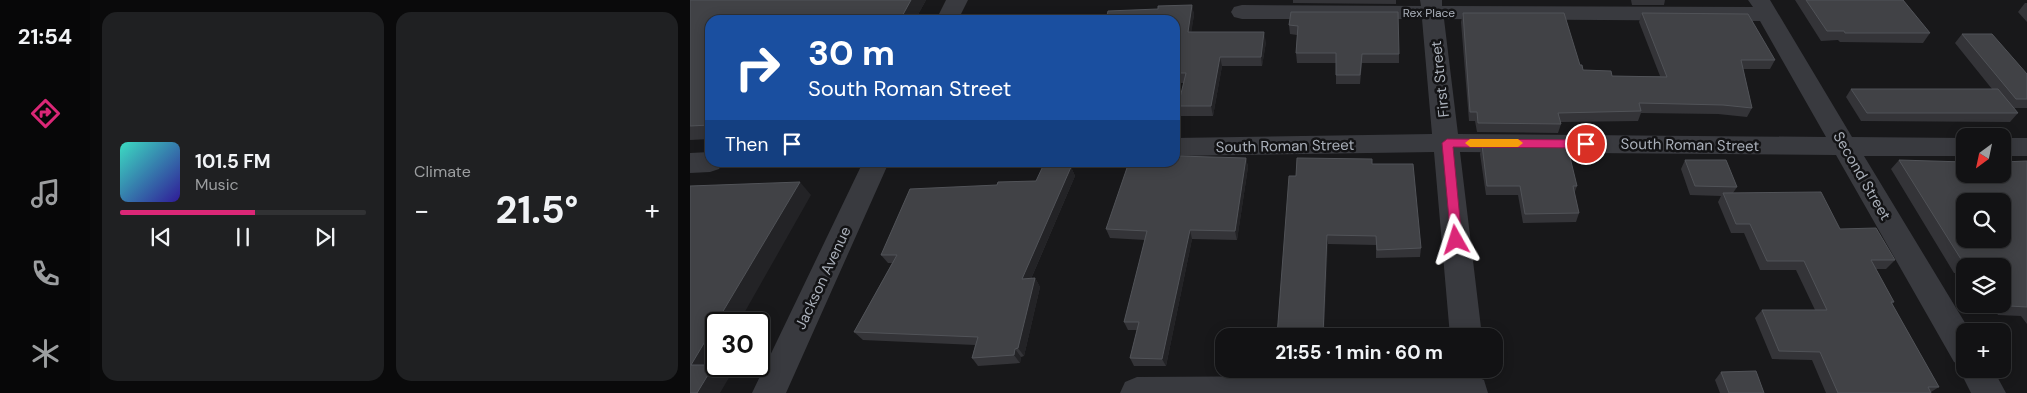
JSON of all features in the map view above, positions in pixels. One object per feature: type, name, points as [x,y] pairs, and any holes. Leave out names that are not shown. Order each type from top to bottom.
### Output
[{"type":"street","points":[[950,15],[957,0]]},
{"type":"street","name":"Rex Place","points":[[1242,12],[1432,7],[1763,7]]},
{"type":"street","name":"First Street","points":[[1432,7],[1465,328]]},
{"type":"street","name":"Second Street","points":[[1763,7],[1956,337]]},
{"type":"street","name":"South Roman Street","points":[[1180,148],[1447,143],[1956,147]]},
{"type":"street","points":[[2011,147],[2027,147]]},
{"type":"street","points":[[690,163],[705,162]]},
{"type":"street","name":"Jackson Avenue","points":[[769,393],[874,167]]},
{"type":"street","points":[[1980,378],[1989,393]]},
{"type":"street","points":[[1137,393],[1471,384]]},
{"type":"building","points":[[690,0],[911,0],[903,15],[705,15],[705,125],[690,126]]},
{"type":"building","points":[[1806,0],[1903,0],[1930,33],[1845,33],[1844,31],[1827,31]]},
{"type":"building","points":[[1192,5],[1188,32],[1264,32],[1261,57],[1220,57],[1211,106],[1180,106],[1186,73],[1180,73],[1180,15],[1107,15],[1108,11],[1158,9],[1158,6]]},
{"type":"building","points":[[1291,12],[1398,12],[1399,54],[1362,54],[1360,75],[1336,75],[1336,53],[1296,53],[1298,26],[1289,25]]},
{"type":"building","points":[[1463,13],[1564,13],[1583,70],[1611,71],[1612,76],[1667,77],[1642,13],[1748,14],[1775,60],[1741,60],[1752,108],[1723,105],[1639,103],[1641,111],[1558,113],[1561,124],[1478,123],[1477,112],[1470,112]]},
{"type":"building","points":[[1962,34],[1992,34],[2027,74],[2027,99],[2016,99]]},
{"type":"building","points":[[1851,89],[1998,89],[2018,113],[1867,113]]},
{"type":"building","points":[[1482,145],[1567,145],[1577,186],[1573,186],[1579,213],[1525,214],[1520,186],[1487,186]]},
{"type":"building","points":[[1180,156],[1246,158],[1235,231],[1190,230],[1162,359],[1130,358],[1139,322],[1124,322],[1147,231],[1106,229],[1127,167],[1180,167]]},
{"type":"building","points":[[1297,158],[1372,159],[1372,164],[1413,164],[1421,248],[1377,250],[1376,236],[1327,235],[1323,328],[1278,328],[1289,176],[1296,176]]},
{"type":"building","points":[[1685,160],[1726,160],[1737,187],[1695,186]]},
{"type":"building","points":[[1899,160],[1956,162],[1956,183],[2011,183],[2011,162],[2027,161],[2027,307],[2011,306],[2011,258],[1960,258]]},
{"type":"building","points":[[1043,167],[1071,167],[1022,279],[1035,278],[1018,348],[1015,349],[1014,355],[972,358],[978,337],[854,332],[897,255],[881,255],[910,189],[997,185],[998,182],[1036,181]]},
{"type":"building","points":[[800,182],[723,312],[705,312],[705,341],[691,365],[705,365],[705,377],[707,377],[697,393],[690,393],[690,186]]},
{"type":"building","points":[[1821,192],[1840,229],[1876,228],[1895,260],[1871,260],[1894,302],[1891,302],[1939,387],[1928,387],[1931,393],[1838,393],[1820,352],[1779,351],[1762,310],[1827,310],[1804,261],[1767,261],[1750,224],[1736,224],[1723,193]]},
{"type":"building","points":[[1756,371],[1764,393],[1729,393],[1721,372]]},
{"type":"slow traffic","points":[[1470,143],[1518,143]]},
{"type":"route","points":[[1456,240],[1447,143],[1586,144]]}]
